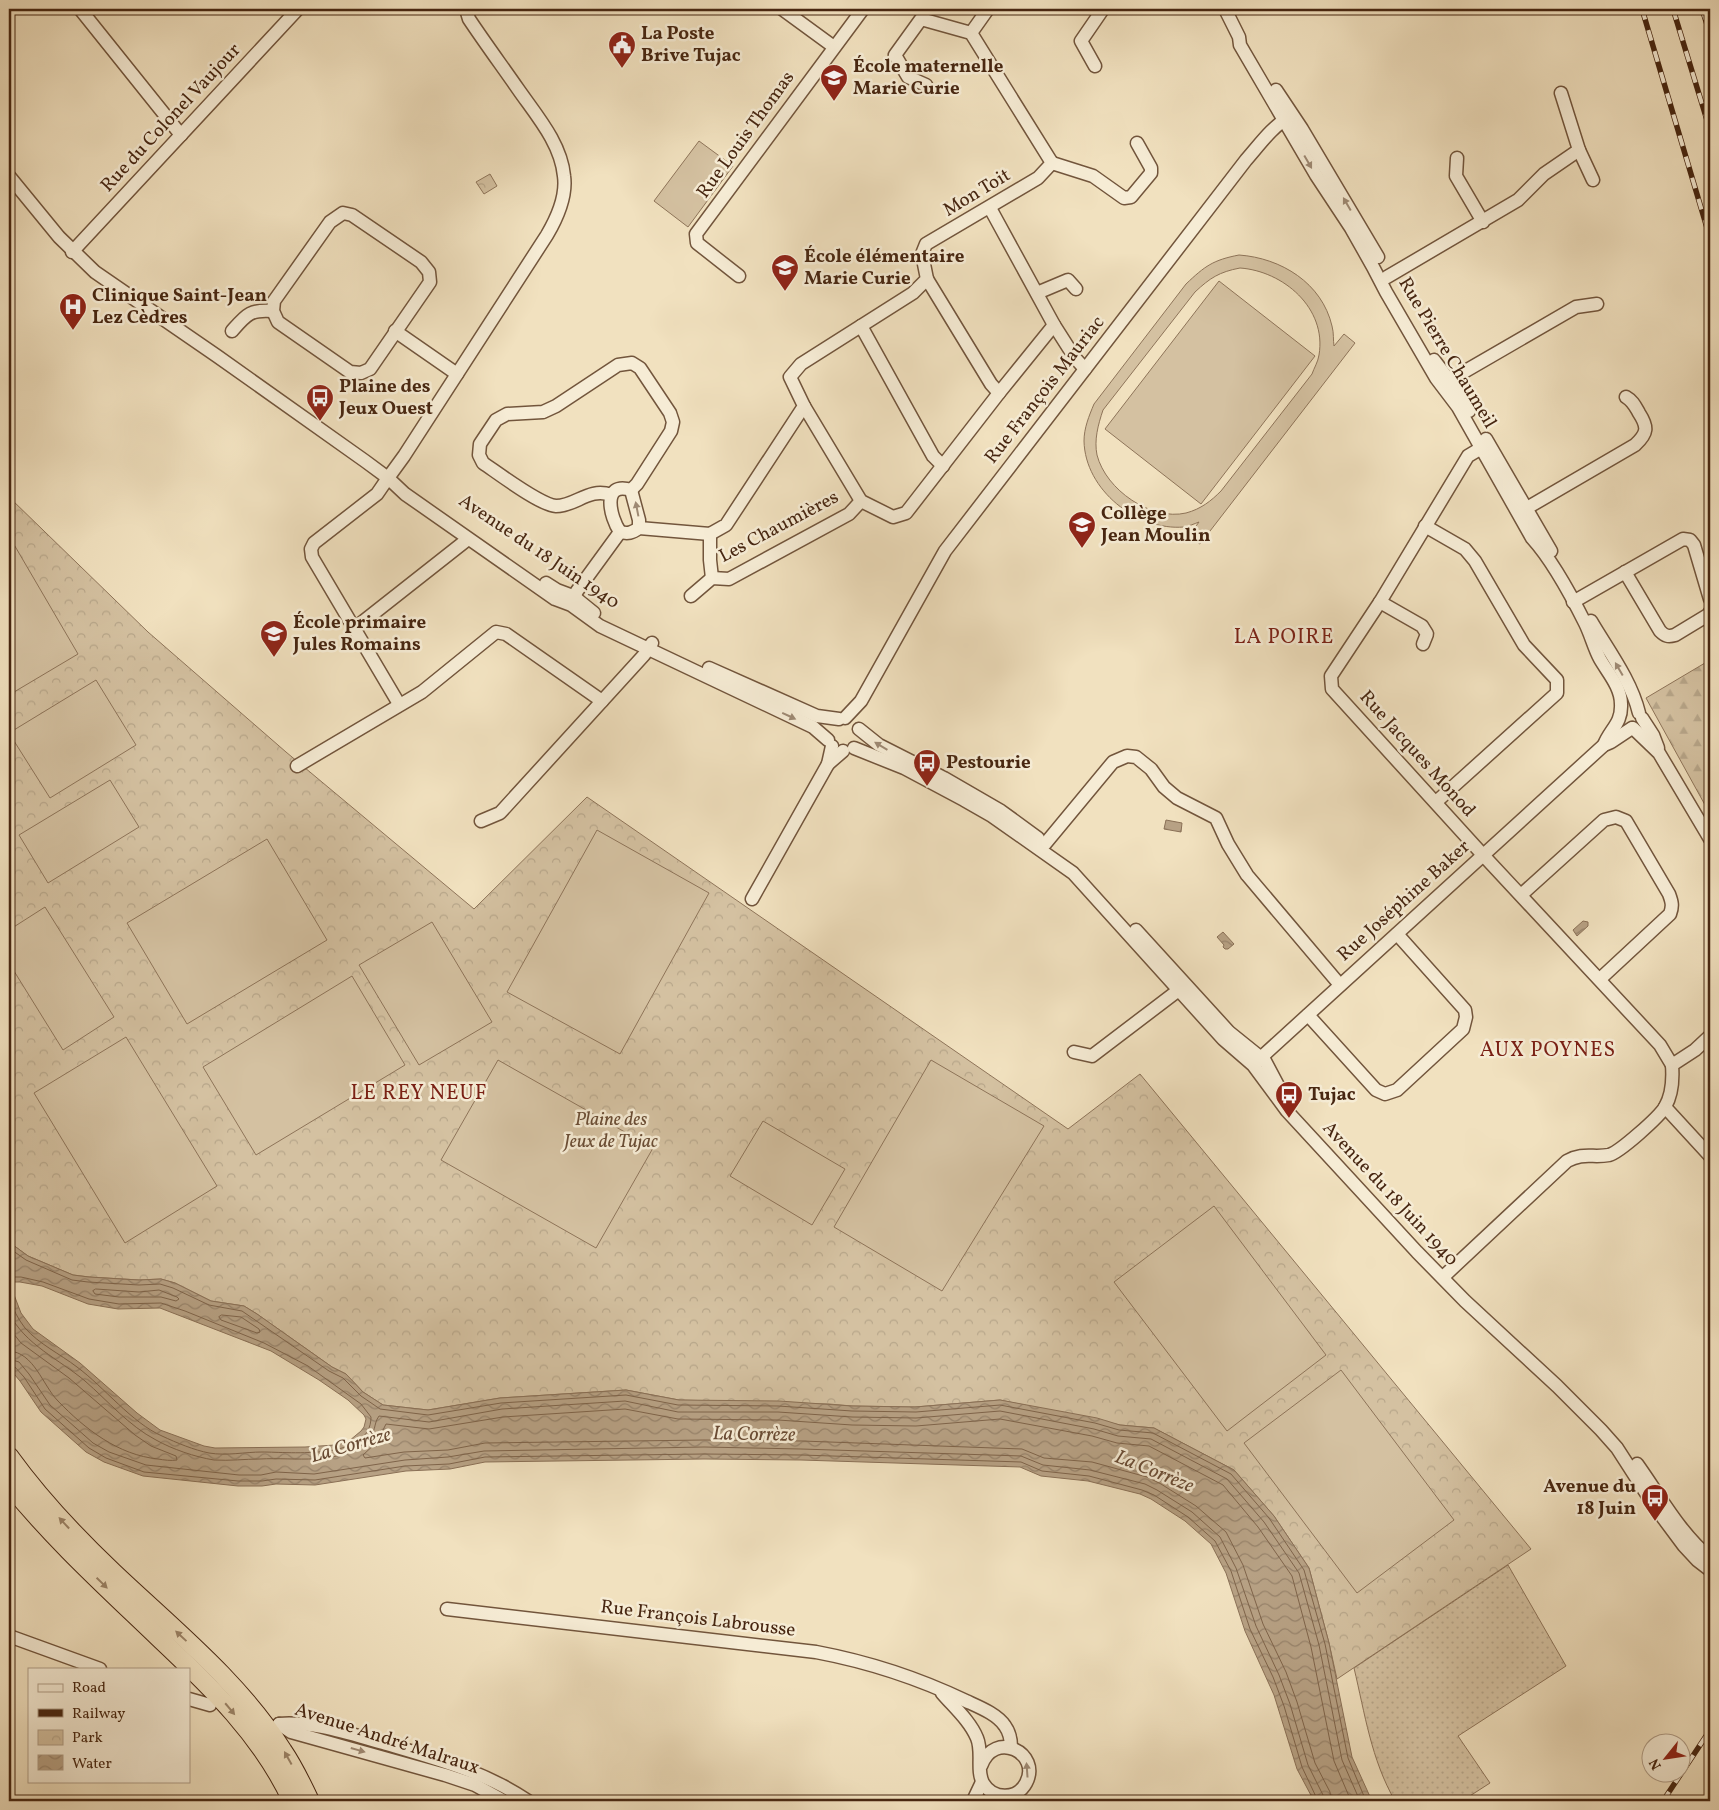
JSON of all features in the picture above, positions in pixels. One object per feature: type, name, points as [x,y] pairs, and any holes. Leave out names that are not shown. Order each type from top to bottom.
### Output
[{"type":"highway","points":[[9,1456],[46,1504],[70,1530],[196,1650],[242,1698],[283,1750],[310,1801]]},
{"type":"highway","points":[[9,1484],[35,1516],[64,1546],[212,1688],[261,1746],[285,1785],[292,1801]]},
{"type":"street","points":[[80,9],[180,135]]},
{"type":"street","name":"Rue du Colonel Vaujour","points":[[72,252],[298,9]]},
{"type":"street","points":[[399,704],[312,557],[311,548],[314,543],[376,494],[388,478],[556,220],[562,200],[564,177],[559,155],[548,133],[469,20],[466,9]]},
{"type":"street","points":[[782,9],[834,47]]},
{"type":"street","name":"Rue Louis Thomas","points":[[739,276],[697,243],[696,234],[862,9]]},
{"type":"street","points":[[971,33],[988,9]]},
{"type":"street","points":[[1095,66],[1081,41],[1103,9]]},
{"type":"street","name":"Rue Pierre Chaumeil","points":[[1225,9],[1239,36],[1240,45],[1347,203],[1380,260],[1396,296],[1432,357],[1458,407],[1485,446],[1522,511],[1532,538],[1576,600],[1623,676],[1636,702],[1640,715],[1657,744],[1658,753]]},
{"type":"street","name":"Rue Pierre Chaumeil","points":[[1233,9],[1333,203],[1351,228],[1386,292],[1445,383]]},
{"type":"street","points":[[926,85],[908,77],[895,54],[921,19],[971,33],[1052,164],[1093,176],[1124,198],[1131,197],[1151,173],[1152,168],[1137,142]]},
{"type":"street","points":[[1561,93],[1579,150],[1593,180]]},
{"type":"street","name":"Rue François Mauriac","points":[[850,722],[945,551],[1246,160],[1270,131],[1288,117]]},
{"type":"street","points":[[1387,278],[1518,200],[1544,174],[1579,150]]},
{"type":"street","points":[[1457,158],[1456,176],[1483,222]]},
{"type":"street","name":"Mon Toit","points":[[927,279],[922,254],[926,244],[1038,178],[1052,164]]},
{"type":"street","name":"Avenue du 18 Juin 1940","points":[[9,176],[72,252],[95,272],[217,356],[388,478],[399,489],[468,539],[555,599],[573,601]]},
{"type":"street","points":[[990,208],[1054,325],[1075,358],[1085,369]]},
{"type":"street","points":[[343,213],[352,215],[421,262],[429,272],[430,282],[370,369],[361,372],[350,372],[278,322],[273,311],[274,301],[330,222],[343,213]]},
{"type":"street","points":[[927,279],[990,384],[998,393]]},
{"type":"street","name":"Les Chaumières","points":[[927,279],[914,293],[801,364],[790,377],[804,406],[861,502],[893,517],[906,514],[998,393],[1054,325]]},
{"type":"street","points":[[1037,293],[1068,280],[1076,289]]},
{"type":"street","points":[[1445,383],[1576,307],[1597,304]]},
{"type":"street","points":[[232,331],[246,314],[260,310],[273,311]]},
{"type":"street","points":[[861,326],[933,456],[942,466]]},
{"type":"street","points":[[395,332],[457,374]]},
{"type":"street","points":[[611,495],[604,492],[555,506],[542,501],[483,463],[479,455],[480,444],[496,420],[507,414],[543,412],[556,406],[618,365],[632,363],[640,368],[670,413],[673,422],[671,432],[637,484],[631,490]]},
{"type":"street","points":[[1522,511],[1641,440],[1646,424],[1633,402],[1626,397]]},
{"type":"street","name":"Les Chaumières","points":[[620,532],[626,534],[633,533],[638,528],[710,534],[726,525],[804,406]]},
{"type":"street","name":"Rue Jacques Monod","points":[[1485,446],[1468,456],[1424,526],[1380,602],[1331,676],[1332,689],[1660,1045],[1672,1065]]},
{"type":"street","name":"Avenue du 18 Juin 1940","points":[[388,478],[403,482],[551,587],[650,646],[813,727],[839,746],[904,768],[964,800],[992,816],[1067,869],[1257,1061],[1287,1110],[1417,1252],[1445,1274],[1465,1301],[1545,1374],[1601,1430],[1617,1448],[1655,1507],[1684,1546],[1710,1570]]},
{"type":"street","points":[[573,601],[620,532],[615,525],[610,502],[611,495],[616,490],[622,488],[631,490]]},
{"type":"street","points":[[631,490],[639,520],[638,528]]},
{"type":"street","name":"Les Chaumières","points":[[691,596],[712,578],[730,579],[849,514],[861,502]]},
{"type":"street","points":[[1424,526],[1465,549],[1475,561],[1524,645],[1557,680],[1557,693],[1436,802]]},
{"type":"street","name":"Les Chaumières","points":[[710,534],[712,578]]},
{"type":"street","points":[[355,628],[468,539]]},
{"type":"street","points":[[1576,600],[1683,539],[1690,540],[1694,545],[1710,599]]},
{"type":"street","points":[[1625,572],[1664,635],[1675,635],[1710,612]]},
{"type":"street","name":"Rue Pierre Chaumeil","points":[[1576,600],[1599,658],[1619,692],[1626,722]]},
{"type":"street","points":[[1380,602],[1422,626],[1427,634],[1423,644]]},
{"type":"street","points":[[296,766],[422,692],[496,632],[506,634],[602,701]]},
{"type":"street","points":[[481,821],[500,813],[650,646]]},
{"type":"street","name":"Avenue du 18 Juin 1940","points":[[650,646],[817,716],[850,722],[879,745],[1001,810],[1070,864],[1099,895],[1109,901],[1183,987]]},
{"type":"street","name":"Rue Joséphine Baker","points":[[1257,1061],[1604,745],[1606,737],[1626,722],[1640,725],[1640,715]]},
{"type":"street","points":[[752,899],[839,746],[860,739],[850,722],[830,725],[828,730],[839,746]]},
{"type":"street","points":[[1626,722],[1658,753],[1710,839]]},
{"type":"street","points":[[1045,844],[1113,762],[1127,756],[1136,757],[1151,769],[1164,787],[1177,798],[1216,818],[1228,844],[1247,875],[1340,985]]},
{"type":"street","points":[[1521,895],[1604,820],[1616,817],[1626,821],[1669,894],[1672,908],[1670,914],[1600,979]]},
{"type":"street","points":[[1308,1015],[1376,1090],[1385,1094],[1397,1090],[1463,1029],[1466,1017],[1465,1010],[1397,934]]},
{"type":"street","points":[[1074,1052],[1092,1056],[1183,987]]},
{"type":"street","points":[[1445,1274],[1567,1161],[1581,1154],[1603,1156],[1611,1154],[1619,1150],[1653,1120],[1665,1107],[1673,1075],[1672,1065],[1710,1036]]},
{"type":"street","name":"Avenue du 18 Juin 1940","points":[[1257,1061],[1269,1067],[1278,1088],[1445,1274],[1472,1300],[1502,1324],[1601,1418],[1629,1452],[1689,1538],[1710,1558]]},
{"type":"street","points":[[1665,1107],[1710,1156]]},
{"type":"street","name":"Rue François Labrousse","points":[[447,1608],[816,1652],[857,1660],[922,1681],[979,1707],[1004,1724],[1011,1737],[1011,1748],[1024,1756],[1028,1764],[1027,1781],[1022,1789],[1002,1799],[982,1782],[978,1740],[969,1724],[939,1689]]},
{"type":"street","points":[[9,1636],[97,1668]]},
{"type":"street","points":[[190,1699],[210,1705]]},
{"type":"street","name":"Rue François Labrousse","points":[[974,1733],[979,1707]]},
{"type":"street","name":"Avenue André Malraux","points":[[504,1801],[475,1785],[291,1732],[279,1724],[294,1723],[335,1731],[462,1767],[491,1780],[528,1801]]},
{"type":"street","points":[[980,1766],[988,1753],[1003,1747],[1011,1748]]},
{"type":"street","points":[[973,1801],[982,1782]]},
{"type":"green space","points":[[699,141],[733,166],[688,227],[654,201]]},
{"type":"green space","points":[[490,174],[497,186],[484,194],[476,182]]},
{"type":"green space","points":[[1239,255],[1270,261],[1298,276],[1319,297],[1327,311],[1333,329],[1334,346],[1344,334],[1355,343],[1200,544],[1188,537],[1199,522],[1184,527],[1166,526],[1149,522],[1117,504],[1093,476],[1087,459],[1084,436],[1094,404],[1186,284],[1210,265],[1222,259]],"holes":[[[1240,268],[1272,276],[1286,284],[1299,295],[1309,308],[1316,322],[1320,338],[1318,358],[1312,374],[1221,491],[1209,501],[1201,507],[1186,513],[1172,514],[1145,507],[1120,491],[1102,468],[1097,455],[1096,438],[1103,410],[1195,292],[1210,279],[1226,271]]]},
{"type":"green space","points":[[1219,281],[1315,356],[1201,504],[1105,429]]},
{"type":"green space","name":"Plaine des Jeux de Tujac","points":[[9,497],[148,632],[286,752],[474,909],[587,797],[1068,1129],[1140,1074],[1531,1549],[1337,1679],[1309,1568],[1274,1516],[1234,1470],[1154,1428],[1120,1425],[1000,1400],[915,1407],[852,1406],[679,1400],[626,1390],[500,1398],[428,1410],[383,1405],[363,1392],[346,1374],[332,1367],[244,1306],[211,1301],[175,1283],[161,1279],[139,1280],[73,1275],[28,1256],[9,1242]]},
{"type":"green space","points":[[9,536],[78,654],[9,695]]},
{"type":"green space","points":[[1710,660],[1710,814],[1646,698]]},
{"type":"green space","points":[[96,680],[136,745],[50,798],[9,733]]},
{"type":"green space","points":[[110,780],[139,827],[48,883],[19,835]]},
{"type":"green space","points":[[597,830],[709,893],[620,1054],[507,992]]},
{"type":"green space","points":[[267,839],[327,940],[187,1024],[127,923]]},
{"type":"green space","points":[[45,907],[114,1017],[63,1050],[9,963],[9,930]]},
{"type":"green space","points":[[432,922],[492,1022],[419,1065],[359,965]]},
{"type":"green space","points":[[352,976],[405,1065],[256,1155],[203,1067]]},
{"type":"green space","points":[[126,1037],[217,1186],[125,1243],[34,1093]]},
{"type":"green space","points":[[498,1060],[653,1148],[596,1248],[441,1160]]},
{"type":"green space","points":[[931,1060],[1044,1126],[942,1291],[834,1227]]},
{"type":"green space","points":[[763,1121],[845,1169],[812,1225],[730,1176]]},
{"type":"green space","points":[[1214,1206],[1326,1355],[1227,1431],[1114,1282]]},
{"type":"green space","points":[[1341,1370],[1454,1520],[1357,1593],[1244,1443]]},
{"type":"green space","points":[[1508,1565],[1566,1666],[1458,1736],[1490,1783],[1462,1801],[1395,1801],[1374,1753],[1354,1668]]},
{"type":"water","points":[[1166,820],[1182,823],[1181,832],[1164,829]]},
{"type":"water","points":[[1583,921],[1588,922],[1588,926],[1577,936],[1573,930]]},
{"type":"water","points":[[1223,932],[1234,944],[1228,949],[1223,947],[1224,945],[1217,937]]},
{"type":"water","name":"La Corrèze","points":[[9,1242],[28,1256],[73,1275],[139,1280],[161,1279],[175,1283],[211,1301],[244,1306],[332,1367],[346,1374],[363,1392],[383,1405],[428,1410],[500,1398],[626,1390],[679,1400],[779,1401],[852,1406],[915,1407],[1000,1400],[1097,1418],[1120,1425],[1154,1428],[1234,1470],[1274,1516],[1309,1568],[1329,1643],[1352,1757],[1372,1801],[1314,1801],[1297,1769],[1274,1695],[1245,1631],[1226,1573],[1211,1544],[1185,1521],[1140,1494],[1088,1481],[1041,1476],[1020,1467],[801,1460],[704,1459],[485,1462],[450,1469],[406,1471],[315,1485],[276,1484],[238,1486],[143,1476],[104,1462],[86,1452],[41,1412],[9,1368]],"holes":[[[14,1282],[42,1286],[88,1304],[118,1309],[160,1308],[271,1351],[348,1400],[364,1415],[366,1419],[364,1427],[349,1441],[335,1445],[305,1447],[215,1448],[204,1446],[160,1430],[137,1413],[80,1363],[33,1329],[21,1313],[11,1287]]]},
{"type":"railway","points":[[1642,9],[1710,238]]},
{"type":"railway","points":[[1673,9],[1710,130]]},
{"type":"railway","points":[[1702,9],[1710,34]]},
{"type":"railway","points":[[1663,1801],[1710,1730]]},
{"type":"place","name":"La Poste Brive Tujac","points":[[622,69]]},
{"type":"place","name":"École maternelle Marie Curie","points":[[834,102]]},
{"type":"place","name":"École élémentaire Marie Curie","points":[[785,292]]},
{"type":"place","name":"Clinique Saint-Jean Lez Cèdres","points":[[73,331]]},
{"type":"place","name":"Plaine des Jeux Ouest","points":[[320,422]]},
{"type":"place","name":"Collège Jean Moulin","points":[[1082,549]]},
{"type":"place","name":"École primaire Jules Romains","points":[[274,658]]},
{"type":"place","name":"Pestourie","points":[[927,787]]},
{"type":"place","name":"Tujac","points":[[1289,1119]]},
{"type":"place","name":"Avenue du 18 Juin","points":[[1655,1522]]},
{"type":"district","name":"LA POIRE","points":[[1284,637]]},
{"type":"district","name":"AUX POYNES","points":[[1548,1050]]},
{"type":"district","name":"LE REY NEUF","points":[[419,1093]]}]
